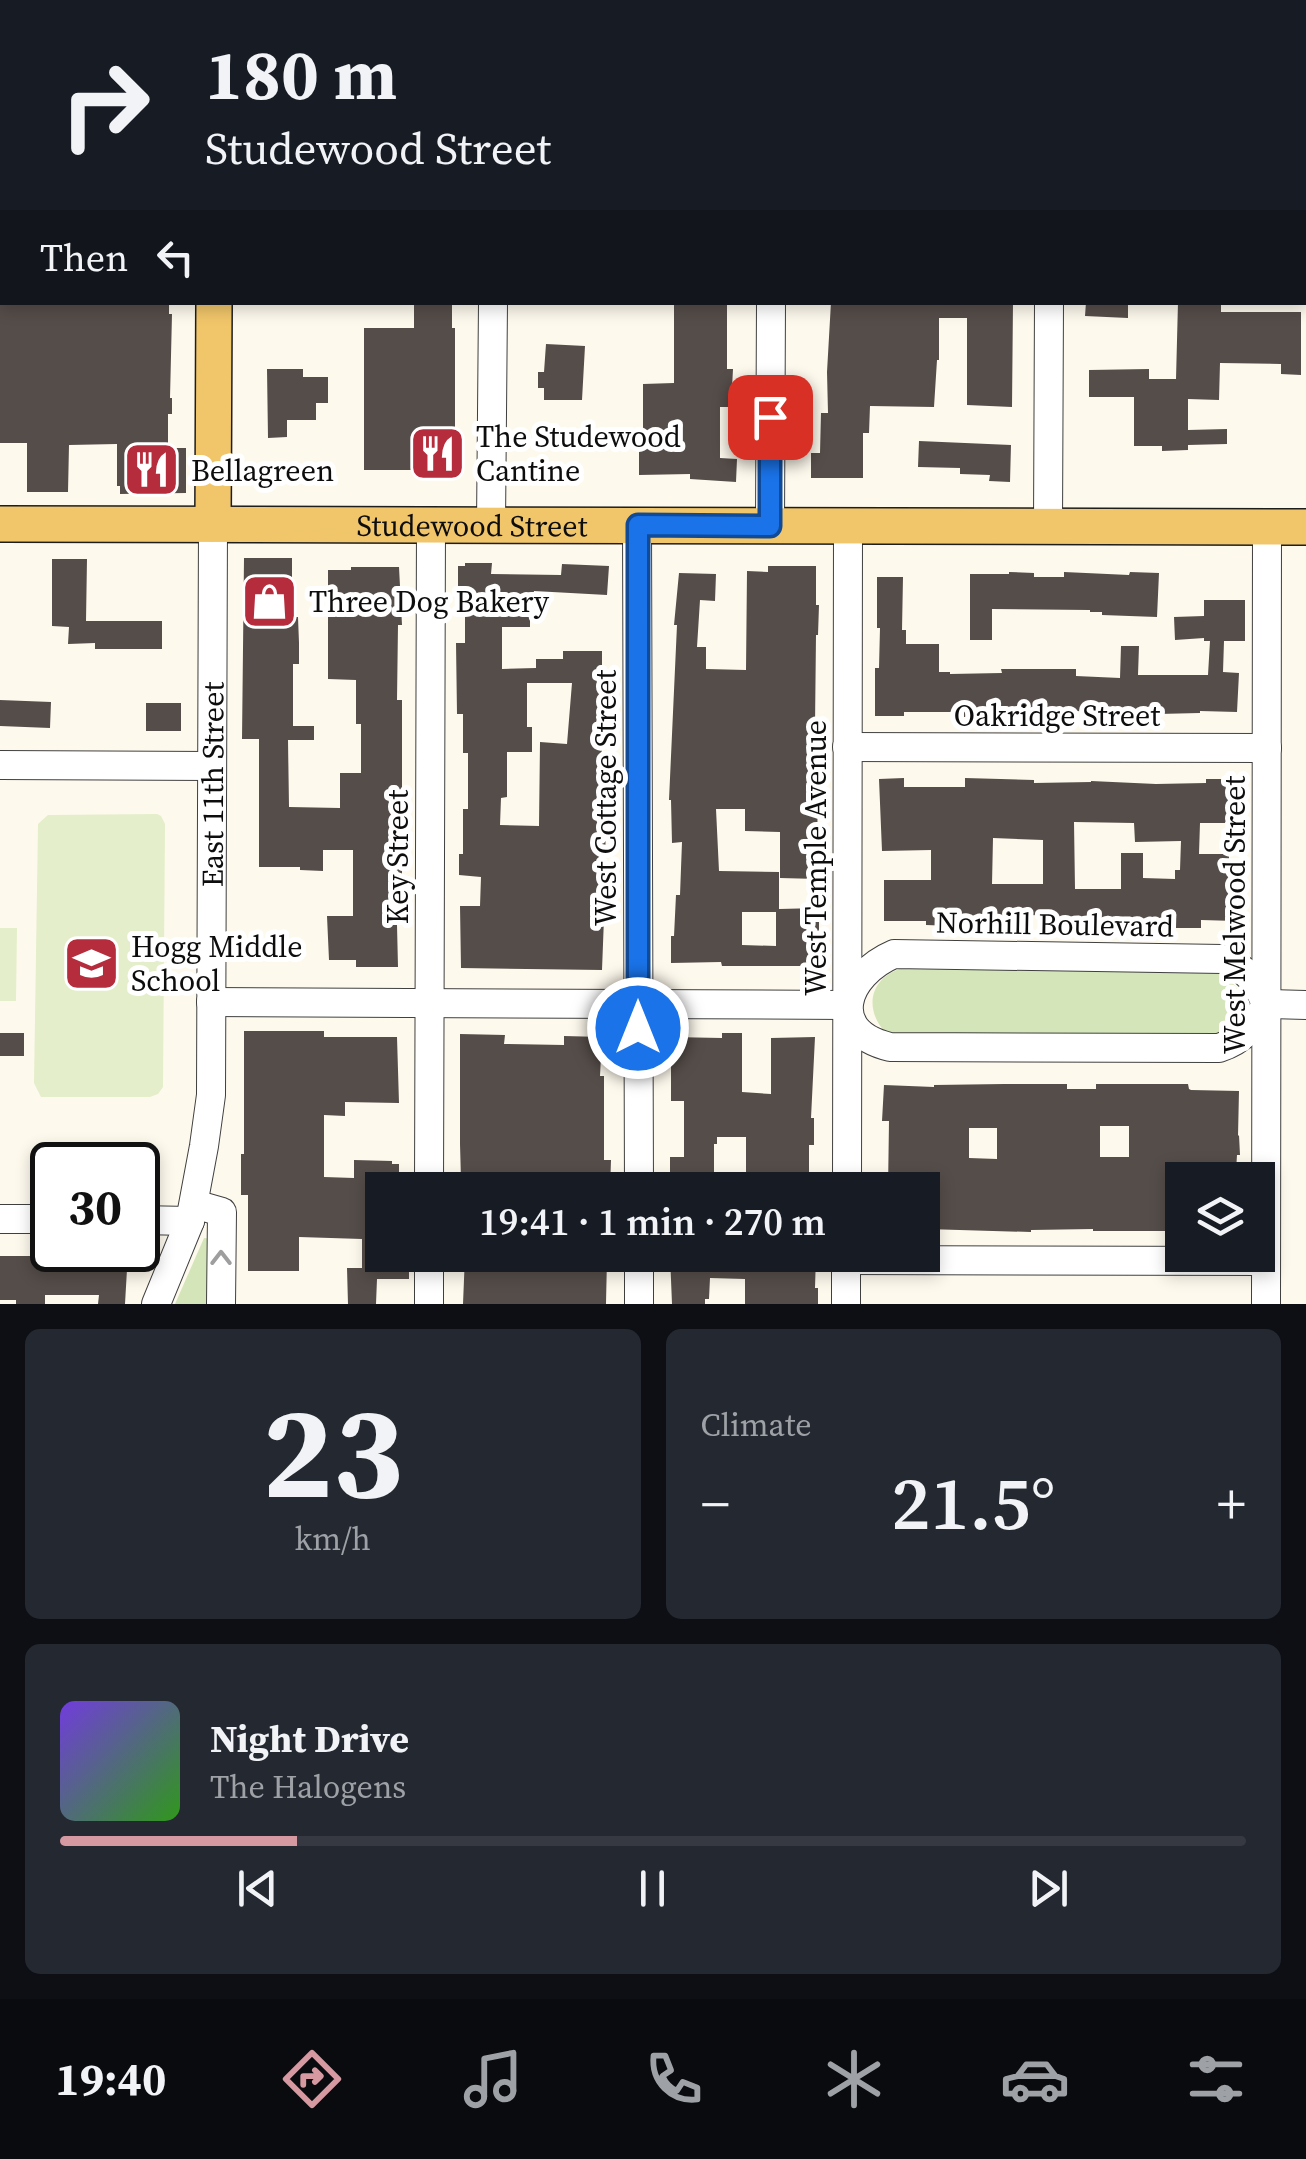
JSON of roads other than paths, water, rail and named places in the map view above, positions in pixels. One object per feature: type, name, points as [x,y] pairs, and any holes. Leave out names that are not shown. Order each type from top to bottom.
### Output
[{"type":"main road","name":"East 11th Street","points":[[212,524],[214,305]]},
{"type":"main road","name":"Studewood Street","points":[[0,524],[1306,527]]},
{"type":"street","points":[[491,525],[492,305]]},
{"type":"street","points":[[770,526],[771,305]]},
{"type":"street","points":[[1048,526],[1049,305]]},
{"type":"street","name":"East 11th Street","points":[[156,1304],[192,1213],[210,1095],[212,524]]},
{"type":"street","name":"Key Street","points":[[429,1172],[431,525]]},
{"type":"street","name":"West Cottage Street","points":[[638,525],[639,1172]]},
{"type":"street","name":"West Temple Avenue","points":[[846,1172],[848,526]]},
{"type":"street","name":"West Melwood Street","points":[[1266,1162],[1267,527]]},
{"type":"street","name":"Oakridge Street","points":[[848,747],[1267,748]]},
{"type":"street","points":[[0,765],[212,766]]},
{"type":"street","name":"Norhill Boulevard","points":[[848,1005],[854,985],[865,971],[894,954],[1223,960],[1246,971],[1266,1004]]},
{"type":"street","points":[[211,1002],[848,1005],[860,1032],[890,1047],[1219,1048],[1243,1037],[1266,1004],[1306,1005]]},
{"type":"street","points":[[160,1217],[222,1212],[221,1304]]},
{"type":"street","points":[[0,1219],[30,1220]]},
{"type":"street","points":[[940,1258],[1165,1260]]},
{"type":"street","points":[[429,1272],[429,1304]]},
{"type":"street","points":[[639,1272],[640,1304]]},
{"type":"street","points":[[846,1272],[846,1304]]},
{"type":"street","name":"West Melwood Street","points":[[1266,1272],[1266,1304]]},
{"type":"place","name":"The Studewood Cantine","points":[[437,453]]},
{"type":"place","name":"Bellagreen","points":[[152,470]]},
{"type":"place","name":"Three Dog Bakery","points":[[270,601]]},
{"type":"place","name":"Hogg Middle School","points":[[92,963]]}]
